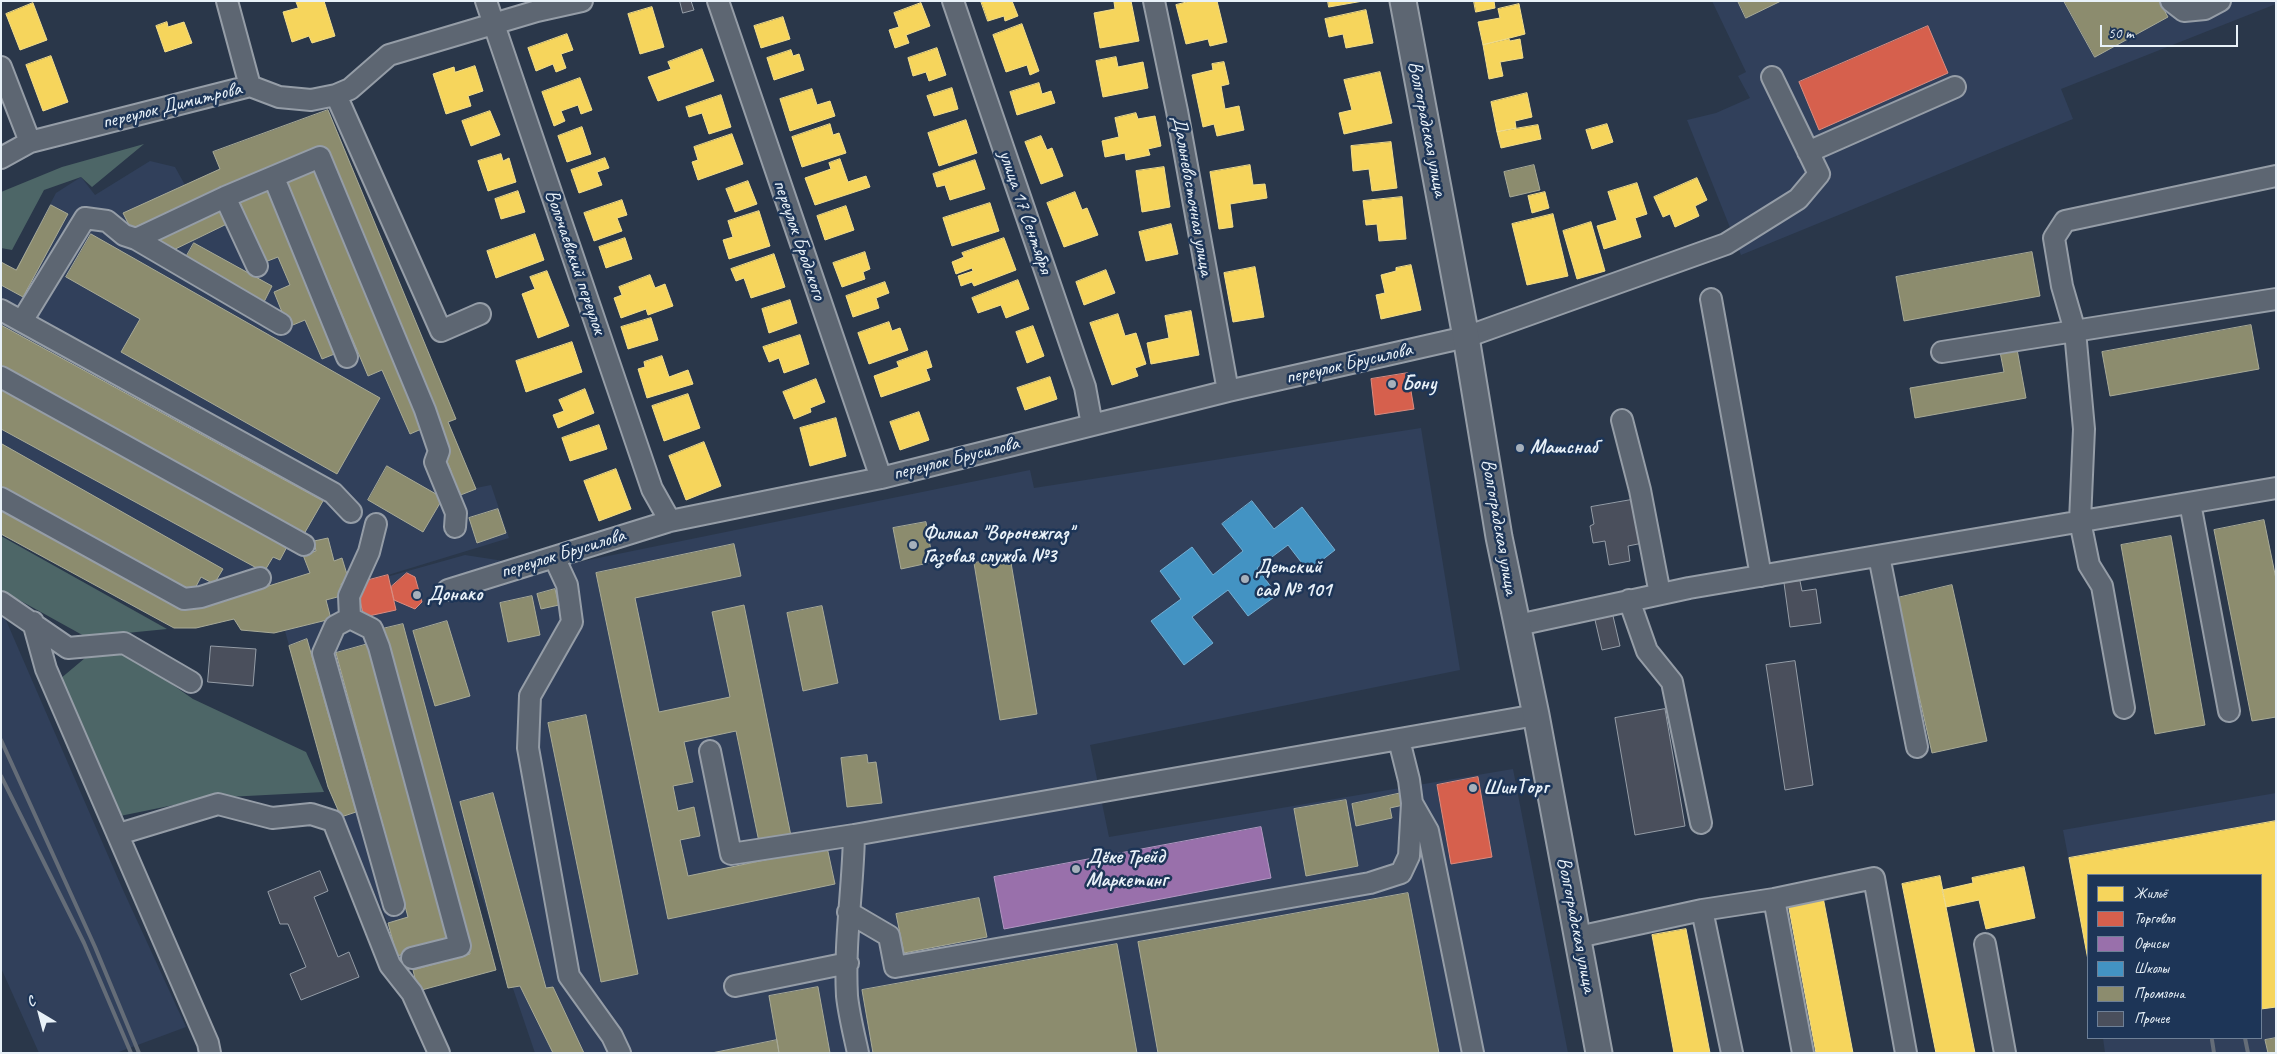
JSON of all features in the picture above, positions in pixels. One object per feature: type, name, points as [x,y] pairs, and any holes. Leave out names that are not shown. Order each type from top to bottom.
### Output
[{"type":"main road","name":"Волгоградская улица","points":[[1403,1],[1466,337],[1499,537],[1536,715],[1599,1053]]},
{"type":"street","points":[[227,1],[250,86]]},
{"type":"street","name":"Волочаевский переулок","points":[[486,1],[652,489],[670,521]]},
{"type":"street","name":"переулок Димитрова","points":[[1,158],[30,142],[250,86],[279,97],[311,100],[336,95],[350,89],[389,55],[494,24],[582,1]]},
{"type":"street","name":"переулок Бродского","points":[[718,1],[882,478]]},
{"type":"street","name":"улица 17 Сентября","points":[[953,1],[1085,387],[1092,425]]},
{"type":"street","name":"Дальневосточная улица","points":[[1154,1],[1177,111],[1228,391]]},
{"type":"street","points":[[2171,1],[2184,11],[2205,9],[2220,1]]},
{"type":"street","points":[[1,67],[30,142]]},
{"type":"street","points":[[1772,78],[1808,152],[1955,87]]},
{"type":"street","points":[[336,95],[440,331],[480,314]]},
{"type":"street","name":"переулок Брусилова","points":[[448,590],[670,521],[882,478],[1228,391],[1466,337],[1726,244],[1798,198],[1819,174],[1808,152]]},
{"type":"street","points":[[136,239],[225,197],[274,178],[320,157],[425,410],[439,451],[435,462],[456,513],[455,527]]},
{"type":"street","points":[[2124,708],[2102,586],[2089,565],[2080,521],[2084,429],[2075,331],[2062,286],[2054,238],[2065,221],[2276,176]]},
{"type":"street","points":[[274,178],[347,358]]},
{"type":"street","points":[[225,197],[257,266]]},
{"type":"street","points":[[22,321],[85,218],[107,220],[124,235],[136,239],[280,324]]},
{"type":"street","points":[[1711,299],[1761,576]]},
{"type":"street","points":[[1942,352],[2276,299]]},
{"type":"street","points":[[1,310],[333,493],[351,512]]},
{"type":"street","points":[[1,377],[304,545]]},
{"type":"street","points":[[1622,420],[1640,490],[1660,594]]},
{"type":"street","points":[[1518,624],[1660,594],[2276,488]]},
{"type":"street","points":[[1,498],[184,599],[201,597],[260,578]]},
{"type":"street","points":[[2190,503],[2229,712]]},
{"type":"street","points":[[350,618],[350,596],[369,552],[376,524]]},
{"type":"street","points":[[1879,556],[1917,747]]},
{"type":"street","points":[[554,557],[567,585],[572,622],[530,696],[528,748],[569,976],[612,1036],[620,1053]]},
{"type":"street","points":[[1629,600],[1647,652],[1672,682],[1701,822]]},
{"type":"street","points":[[1,602],[33,622],[68,648],[124,643],[191,682]]},
{"type":"street","points":[[350,618],[335,626],[323,652],[394,905]]},
{"type":"street","points":[[350,618],[372,629],[379,646],[460,946],[412,958]]},
{"type":"street","points":[[33,622],[46,669],[119,834],[208,1043],[210,1053]]},
{"type":"street","points":[[710,751],[730,854],[854,836],[1536,715]]},
{"type":"street","points":[[848,912],[889,936],[895,968],[1370,883],[1401,873],[1409,856],[1412,803],[1409,780],[1399,740]]},
{"type":"street","points":[[1412,803],[1428,831],[1473,1053]]},
{"type":"street","points":[[119,834],[218,804],[272,818],[311,814],[333,821],[390,965],[412,993],[440,1053]]},
{"type":"street","points":[[854,836],[853,880],[848,912],[847,997],[858,1053]]},
{"type":"street","points":[[1578,937],[1702,910],[1774,899],[1874,878],[1906,1053]]},
{"type":"street","points":[[1774,899],[1803,1053]]},
{"type":"street","points":[[1702,910],[1732,1053]]},
{"type":"street","points":[[1985,944],[2005,1053]]},
{"type":"street","points":[[735,986],[848,964]]},
{"type":"shaded area","points":[[1712,1],[2276,1],[2276,4],[2061,89],[2073,119],[1741,255],[1687,120],[1716,113],[1750,98],[1738,76],[1746,72]]},
{"type":"shaded area","points":[[328,110],[456,419],[449,423],[476,488],[491,485],[509,538],[361,582],[365,583],[465,555],[549,568],[1030,470],[1034,488],[1421,428],[1460,670],[1090,745],[1109,837],[1513,769],[1568,1053],[535,1053],[458,827],[496,970],[418,991],[413,970],[397,956],[388,923],[328,787],[285,631],[274,633],[241,630],[234,619],[196,628],[174,628],[1,534],[1,262],[16,269],[56,193],[81,177],[95,195],[150,161],[175,167],[185,185],[220,169],[213,152]]},
{"type":"shaded area","points":[[2,611],[123,890],[186,1027],[116,1053],[39,1053],[1,968]]},
{"type":"shaded area","points":[[2276,793],[2276,1053],[2105,1053],[2103,1039],[2262,1039],[2262,874],[2087,874],[2087,955],[2063,830]]},
{"type":"green space","points":[[144,144],[92,187],[81,177],[44,190],[12,250],[1,248],[1,192],[62,167]]},
{"type":"green space","points":[[1,536],[167,629],[86,637],[1,590]]},
{"type":"green space","points":[[127,653],[193,699],[306,752],[324,792],[208,798],[120,816],[60,679],[85,658]]},
{"type":"building: Жильё","points":[[296,1],[324,1],[335,36],[312,43],[309,36],[292,42],[283,12],[298,8]]},
{"type":"building: Жильё","points":[[981,1],[1012,1],[1018,16],[1005,21],[1004,16],[988,21]]},
{"type":"building: Жильё","points":[[1131,1],[1139,41],[1100,48],[1094,13],[1115,9],[1114,2]]},
{"type":"building: Жильё","points":[[1191,1],[1217,1],[1227,42],[1210,46],[1208,39],[1186,44],[1176,5]]},
{"type":"building: Жильё","points":[[1328,1],[1363,1],[1329,7]]},
{"type":"building: Жильё","points":[[1474,1],[1494,1],[1495,8],[1476,12]]},
{"type":"building: Жильё","points":[[33,3],[47,40],[20,50],[6,14]]},
{"type":"building: Жильё","points":[[921,3],[930,26],[906,35],[909,43],[895,48],[889,30],[899,27],[894,13]]},
{"type":"building: Жильё","points":[[1519,4],[1525,34],[1483,45],[1478,22],[1500,18],[1498,9]]},
{"type":"building: Жильё","points":[[652,7],[664,47],[640,54],[628,14]]},
{"type":"building: Жильё","points":[[1366,10],[1373,43],[1346,48],[1343,34],[1329,37],[1325,19]]},
{"type":"building: Жильё","points":[[783,17],[790,39],[761,48],[754,26]]},
{"type":"building: Жильё","points":[[167,22],[168,27],[184,22],[192,43],[165,52],[156,26]]},
{"type":"building: Жильё","points":[[1022,24],[1039,71],[1030,75],[1027,65],[1006,72],[993,35]]},
{"type":"building: Жильё","points":[[567,34],[573,50],[561,54],[566,68],[556,72],[553,64],[536,71],[528,48]]},
{"type":"building: Жильё","points":[[1509,39],[1510,41],[1520,39],[1523,58],[1500,62],[1503,76],[1489,79],[1483,45]]},
{"type":"building: Жильё","points":[[937,48],[946,75],[929,81],[926,72],[913,76],[908,58]]},
{"type":"building: Жильё","points":[[702,49],[714,81],[658,101],[648,77],[671,69],[668,62]]},
{"type":"building: Жильё","points":[[791,50],[793,56],[799,54],[804,70],[774,80],[767,58]]},
{"type":"building: Жильё","points":[[51,56],[68,102],[43,111],[26,65]]},
{"type":"building: Жильё","points":[[1116,57],[1118,67],[1143,62],[1148,88],[1103,97],[1096,61]]},
{"type":"building: Жильё","points":[[1224,62],[1229,84],[1221,86],[1225,109],[1239,106],[1244,130],[1217,136],[1214,124],[1203,127],[1192,75],[1213,70],[1212,64]]},
{"type":"building: Жильё","points":[[475,66],[483,91],[468,96],[471,106],[446,114],[433,74],[454,67],[455,72]]},
{"type":"building: Жильё","points":[[1380,72],[1392,123],[1344,134],[1339,113],[1352,110],[1344,80]]},
{"type":"building: Жильё","points":[[580,78],[592,110],[581,114],[578,105],[561,111],[565,121],[554,126],[542,92]]},
{"type":"building: Жильё","points":[[1039,83],[1042,94],[1051,91],[1055,103],[1017,115],[1010,92]]},
{"type":"building: Жильё","points":[[952,88],[958,109],[934,116],[927,96]]},
{"type":"building: Жильё","points":[[812,89],[817,105],[830,101],[835,116],[790,131],[780,99]]},
{"type":"building: Жильё","points":[[1527,93],[1532,117],[1515,121],[1516,128],[1497,132],[1491,102]]},
{"type":"building: Жильё","points":[[721,95],[731,127],[709,134],[702,113],[689,117],[686,107]]},
{"type":"building: Жильё","points":[[490,111],[500,135],[471,146],[462,121]]},
{"type":"building: Жильё","points":[[1136,113],[1138,119],[1155,116],[1161,146],[1148,149],[1150,155],[1126,160],[1125,153],[1105,157],[1102,141],[1119,137],[1115,118]]},
{"type":"building: Жильё","points":[[966,120],[977,153],[939,166],[928,133]]},
{"type":"building: Жильё","points":[[830,124],[833,135],[839,133],[846,153],[802,167],[792,137]]},
{"type":"building: Жильё","points":[[1607,124],[1613,142],[1592,149],[1586,130]]},
{"type":"building: Жильё","points":[[1538,125],[1541,139],[1501,148],[1497,132]]},
{"type":"building: Жильё","points":[[582,127],[591,154],[567,162],[558,136]]},
{"type":"building: Жильё","points":[[732,134],[743,164],[698,180],[692,162],[698,160],[694,147]]},
{"type":"building: Жильё","points":[[1041,136],[1047,150],[1052,148],[1063,176],[1041,184],[1025,142]]},
{"type":"building: Жильё","points":[[1391,142],[1397,188],[1372,191],[1369,169],[1353,171],[1351,146]]},
{"type":"building: Жильё","points":[[501,154],[503,161],[509,158],[516,182],[488,191],[478,161]]},
{"type":"building: Жильё","points":[[605,158],[609,168],[597,172],[602,185],[579,193],[571,170]]},
{"type":"building: Жильё","points":[[840,159],[848,182],[866,176],[870,187],[815,205],[805,178],[831,169],[829,163]]},
{"type":"building: Жильё","points":[[975,160],[985,189],[950,200],[945,185],[937,187],[933,174]]},
{"type":"building: Жильё","points":[[1250,165],[1253,185],[1265,184],[1267,198],[1230,204],[1233,227],[1219,229],[1210,172]]},
{"type":"building: Жильё","points":[[1164,167],[1170,207],[1142,212],[1136,171]]},
{"type":"building: Жильё","points":[[1697,178],[1707,200],[1695,206],[1699,216],[1675,227],[1670,214],[1663,217],[1654,197]]},
{"type":"building: Жильё","points":[[748,181],[757,204],[735,212],[726,189]]},
{"type":"building: Жильё","points":[[1637,183],[1647,214],[1635,218],[1641,237],[1604,249],[1597,226],[1617,220],[1608,192]]},
{"type":"building: Жильё","points":[[518,191],[525,212],[501,219],[495,199]]},
{"type":"building: Жильё","points":[[1075,192],[1082,210],[1087,208],[1098,235],[1064,247],[1047,203]]},
{"type":"building: Жильё","points":[[1545,192],[1549,208],[1532,213],[1528,196]]},
{"type":"building: Жильё","points":[[1402,197],[1406,239],[1379,241],[1377,224],[1366,225],[1363,201]]},
{"type":"building: Жильё","points":[[622,200],[627,215],[617,218],[622,231],[594,241],[584,213]]},
{"type":"building: Жильё","points":[[990,203],[999,231],[952,246],[943,218]]},
{"type":"building: Жильё","points":[[846,206],[854,230],[825,240],[817,216]]},
{"type":"building: Жильё","points":[[759,211],[770,246],[729,259],[723,240],[733,237],[728,221]]},
{"type":"building: Жильё","points":[[1553,214],[1568,276],[1527,285],[1512,224]]},
{"type":"building: Жильё","points":[[1591,222],[1605,271],[1577,279],[1563,231]]},
{"type":"building: Жильё","points":[[1171,224],[1178,254],[1146,261],[1139,232]]},
{"type":"building: Жильё","points":[[535,234],[544,260],[496,278],[487,251]]},
{"type":"building: Жильё","points":[[625,238],[632,259],[606,268],[599,247]]},
{"type":"building: Жильё","points":[[1004,238],[1016,270],[974,286],[972,282],[961,286],[958,276],[973,271],[972,268],[956,274],[952,262],[964,257],[962,253]]},
{"type":"building: Жильё","points":[[865,252],[870,269],[863,272],[865,279],[842,287],[833,263]]},
{"type":"building: Жильё","points":[[774,254],[785,287],[751,298],[744,278],[736,281],[731,269]]},
{"type":"building: Жильё","points":[[1411,265],[1421,310],[1381,319],[1376,295],[1385,293],[1381,275],[1396,271],[1396,268]]},
{"type":"building: Жильё","points":[[1255,267],[1264,317],[1233,322],[1224,273]]},
{"type":"building: Жильё","points":[[1106,270],[1115,293],[1084,305],[1076,282]]},
{"type":"building: Жильё","points":[[547,271],[569,326],[538,338],[522,294],[535,289],[530,277]]},
{"type":"building: Жильё","points":[[650,275],[655,288],[665,284],[673,306],[648,315],[646,309],[621,318],[614,298],[622,295],[619,287]]},
{"type":"building: Жильё","points":[[1018,280],[1029,309],[1006,318],[1001,305],[978,313],[972,298]]},
{"type":"building: Жильё","points":[[885,282],[889,293],[876,298],[879,308],[853,317],[846,296]]},
{"type":"building: Жильё","points":[[790,300],[797,323],[769,333],[762,309]]},
{"type":"building: Жильё","points":[[1191,311],[1199,355],[1151,364],[1147,343],[1169,338],[1165,316]]},
{"type":"building: Жильё","points":[[1118,314],[1125,336],[1136,333],[1146,364],[1135,368],[1138,376],[1112,385],[1090,323]]},
{"type":"building: Жильё","points":[[651,318],[658,340],[628,349],[621,327]]},
{"type":"building: Жильё","points":[[889,322],[892,331],[900,328],[908,350],[869,364],[858,333]]},
{"type":"building: Жильё","points":[[1033,326],[1044,356],[1027,363],[1016,332]]},
{"type":"building: Жильё","points":[[800,335],[809,364],[784,373],[779,358],[769,362],[763,347]]},
{"type":"building: Жильё","points":[[572,342],[582,372],[526,392],[516,361]]},
{"type":"building: Жильё","points":[[927,351],[932,367],[926,369],[930,380],[881,397],[874,376],[899,367],[897,362]]},
{"type":"building: Жильё","points":[[662,356],[669,377],[688,370],[693,384],[647,398],[638,369],[645,367],[644,362]]},
{"type":"building: Жильё","points":[[1050,377],[1057,399],[1025,410],[1017,388]]},
{"type":"building: Жильё","points":[[816,379],[825,402],[810,408],[811,412],[794,419],[783,392]]},
{"type":"building: Жильё","points":[[585,389],[594,413],[558,428],[553,415],[564,411],[559,400]]},
{"type":"building: Жильё","points":[[688,394],[700,428],[664,441],[652,406]]},
{"type":"building: Жильё","points":[[919,412],[929,440],[900,450],[890,422]]},
{"type":"building: Жильё","points":[[836,418],[846,456],[810,466],[800,428]]},
{"type":"building: Жильё","points":[[599,425],[607,449],[570,461],[562,438]]},
{"type":"building: Жильё","points":[[704,442],[721,486],[686,500],[669,456]]},
{"type":"building: Жильё","points":[[616,469],[631,509],[599,521],[584,481]]},
{"type":"building: Жильё","points":[[2276,821],[2276,1007],[2262,1009],[2262,874],[2087,874],[2087,955],[2069,858]]},
{"type":"building: Жильё","points":[[2024,867],[2035,918],[1986,929],[1979,900],[1946,907],[1942,890],[1973,883],[1972,878]]},
{"type":"building: Жильё","points":[[1940,876],[1975,1053],[1936,1053],[1902,884]]},
{"type":"building: Жильё","points":[[1823,897],[1853,1053],[1816,1053],[1788,903]]},
{"type":"building: Жильё","points":[[1686,929],[1710,1053],[1674,1053],[1652,935]]},
{"type":"building: Торговля","points":[[1928,26],[1948,73],[1819,130],[1799,82]]},
{"type":"building: Торговля","points":[[1408,373],[1414,409],[1375,415],[1371,379]]},
{"type":"building: Торговля","points":[[407,573],[415,577],[422,602],[415,609],[394,600],[391,587]]},
{"type":"building: Торговля","points":[[388,575],[396,610],[364,617],[357,589],[361,582]]},
{"type":"building: Торговля","points":[[1478,777],[1492,857],[1451,864],[1437,785]]},
{"type":"building: Офисы","points":[[1261,827],[1271,878],[1004,929],[994,877]]},
{"type":"building: Школы","points":[[1252,501],[1274,529],[1302,507],[1335,550],[1308,571],[1288,545],[1257,568],[1277,595],[1248,616],[1228,590],[1192,617],[1213,643],[1184,665],[1151,621],[1181,599],[1160,571],[1192,547],[1213,575],[1243,551],[1222,524]]},
{"type":"building: Промзона","points":[[1738,1],[1781,1],[1746,18]]},
{"type":"building: Промзона","points":[[2064,1],[2159,1],[2168,17],[2095,57]]},
{"type":"building: Промзона","points":[[328,110],[456,419],[448,422],[476,489],[458,496],[447,472],[451,471],[429,418],[438,415],[326,148],[230,184],[131,229],[123,213],[220,169],[213,152]]},
{"type":"building: Промзона","points":[[1534,165],[1540,190],[1510,197],[1504,172]]},
{"type":"building: Промзона","points":[[316,168],[426,427],[410,434],[382,370],[368,376],[286,181]]},
{"type":"building: Промзона","points":[[268,189],[337,353],[322,359],[305,320],[288,327],[274,292],[290,285],[278,257],[265,262],[239,200]]},
{"type":"building: Промзона","points":[[51,205],[68,214],[23,297],[1,285],[1,262],[16,270]]},
{"type":"building: Промзона","points":[[224,208],[231,222],[165,254],[159,240]]},
{"type":"building: Промзона","points":[[91,234],[380,398],[337,474],[121,352],[140,319],[66,277]]},
{"type":"building: Промзона","points":[[194,243],[272,286],[264,302],[185,259]]},
{"type":"building: Промзона","points":[[2032,252],[2040,296],[1904,321],[1896,277]]},
{"type":"building: Промзона","points":[[1,325],[323,501],[304,534],[1,368]]},
{"type":"building: Промзона","points":[[2251,325],[2259,369],[2110,396],[2102,352]]},
{"type":"building: Промзона","points":[[2017,349],[2026,398],[1915,418],[1910,388],[2004,372],[2000,352]]},
{"type":"building: Промзона","points":[[1,386],[289,543],[280,560],[273,557],[264,572],[1,429]]},
{"type":"building: Промзона","points":[[2,444],[223,569],[214,584],[201,577],[192,594],[1,487]]},
{"type":"building: Промзона","points":[[387,466],[443,498],[423,532],[368,500]]},
{"type":"building: Промзона","points":[[1,509],[177,605],[195,609],[310,573],[303,555],[316,551],[314,541],[328,538],[334,561],[342,558],[349,581],[341,584],[345,595],[326,600],[331,619],[274,633],[241,630],[234,619],[196,628],[174,628],[1,534]]},
{"type":"building: Промзона","points":[[498,509],[506,533],[477,543],[469,518]]},
{"type":"building: Промзона","points":[[2264,520],[2276,579],[2276,717],[2252,721],[2214,530]]},
{"type":"building: Промзона","name":"Филиал \"Воронежгаз\" Газовая служба №3","points":[[926,522],[933,562],[901,569],[893,528]]},
{"type":"building: Промзона","points":[[2171,536],[2205,725],[2155,734],[2121,545]]},
{"type":"building: Промзона","points":[[734,544],[741,576],[635,598],[659,712],[730,697],[712,612],[744,605],[791,836],[759,842],[736,731],[684,742],[693,782],[673,786],[678,811],[694,807],[700,836],[680,840],[688,876],[827,847],[835,884],[668,919],[596,573]]},
{"type":"building: Промзона","points":[[1010,557],[1037,714],[1000,720],[974,563]]},
{"type":"building: Промзона","points":[[1952,585],[1987,741],[1932,753],[1897,598]]},
{"type":"building: Промзона","points":[[555,589],[559,605],[541,609],[537,594]]},
{"type":"building: Промзона","points":[[532,596],[540,635],[508,642],[500,603]]},
{"type":"building: Промзона","points":[[822,606],[838,683],[803,691],[787,613]]},
{"type":"building: Промзона","points":[[447,621],[470,696],[435,706],[413,631]]},
{"type":"building: Промзона","points":[[403,624],[496,970],[418,991],[413,970],[470,954],[382,629]]},
{"type":"building: Промзона","points":[[307,639],[356,812],[341,817],[328,787],[289,646]]},
{"type":"building: Промзона","points":[[368,644],[449,942],[397,956],[388,923],[408,917],[336,653]]},
{"type":"building: Промзона","points":[[586,715],[638,974],[601,982],[548,723]]},
{"type":"building: Промзона","points":[[867,755],[868,763],[876,762],[882,803],[847,807],[841,758]]},
{"type":"building: Промзона","points":[[1406,792],[1408,804],[1390,808],[1392,818],[1356,826],[1352,804]]},
{"type":"building: Промзона","points":[[493,793],[546,988],[553,987],[584,1053],[553,1053],[520,986],[508,988],[460,802]]},
{"type":"building: Промзона","points":[[1346,800],[1358,866],[1306,876],[1294,809]]},
{"type":"building: Промзона","points":[[1408,893],[1439,1053],[1158,1053],[1138,942]]},
{"type":"building: Промзона","points":[[979,898],[987,937],[904,953],[896,914]]},
{"type":"building: Промзона","points":[[1117,944],[1137,1053],[873,1053],[862,990]]},
{"type":"building: Промзона","points":[[818,987],[830,1053],[779,1053],[769,996]]},
{"type":"building: Промзона","points":[[2276,1038],[2276,1053],[2268,1053],[2265,1040]]},
{"type":"building: Промзона","points":[[777,1040],[779,1053],[712,1053]]},
{"type":"building: Прочее","points":[[680,1],[691,1],[694,10],[683,13]]},
{"type":"building: Прочее","points":[[1631,500],[1637,531],[1641,530],[1643,543],[1628,546],[1630,561],[1609,565],[1605,541],[1593,543],[1590,526],[1594,524],[1591,507]]},
{"type":"building: Прочее","points":[[1800,581],[1802,591],[1816,589],[1821,623],[1790,627],[1784,583]]},
{"type":"building: Прочее","points":[[1613,616],[1620,646],[1602,650],[1595,620]]},
{"type":"building: Прочее","points":[[211,646],[256,649],[253,686],[208,682]]},
{"type":"building: Прочее","points":[[1795,661],[1813,785],[1785,790],[1766,665]]},
{"type":"building: Прочее","points":[[1665,709],[1685,826],[1635,835],[1615,718]]},
{"type":"building: Прочее","points":[[320,871],[328,891],[314,897],[338,957],[349,952],[359,977],[301,1000],[290,974],[306,967],[288,924],[280,924],[268,892]]},
{"type":"railway","points":[[1,740],[95,947],[139,1053]]},
{"type":"railway","points":[[1,776],[84,943],[131,1053]]},
{"type":"railway","points":[[2245,1039],[2248,1053]]},
{"type":"railway","points":[[2212,1040],[2214,1053]]},
{"type":"place","name":"Бону","points":[[1392,384]]},
{"type":"place","name":"Машснаб","points":[[1520,448]]},
{"type":"place","name":"Филиал \"Воронежгаз\" Газовая служба №3","points":[[913,545]]},
{"type":"place","name":"Детский сад № 101","points":[[1245,579]]},
{"type":"place","name":"Донако","points":[[417,595]]},
{"type":"place","name":"ШинТорг","points":[[1473,788]]},
{"type":"place","name":"Дёке Трейд Маркетинг","points":[[1076,869]]}]
